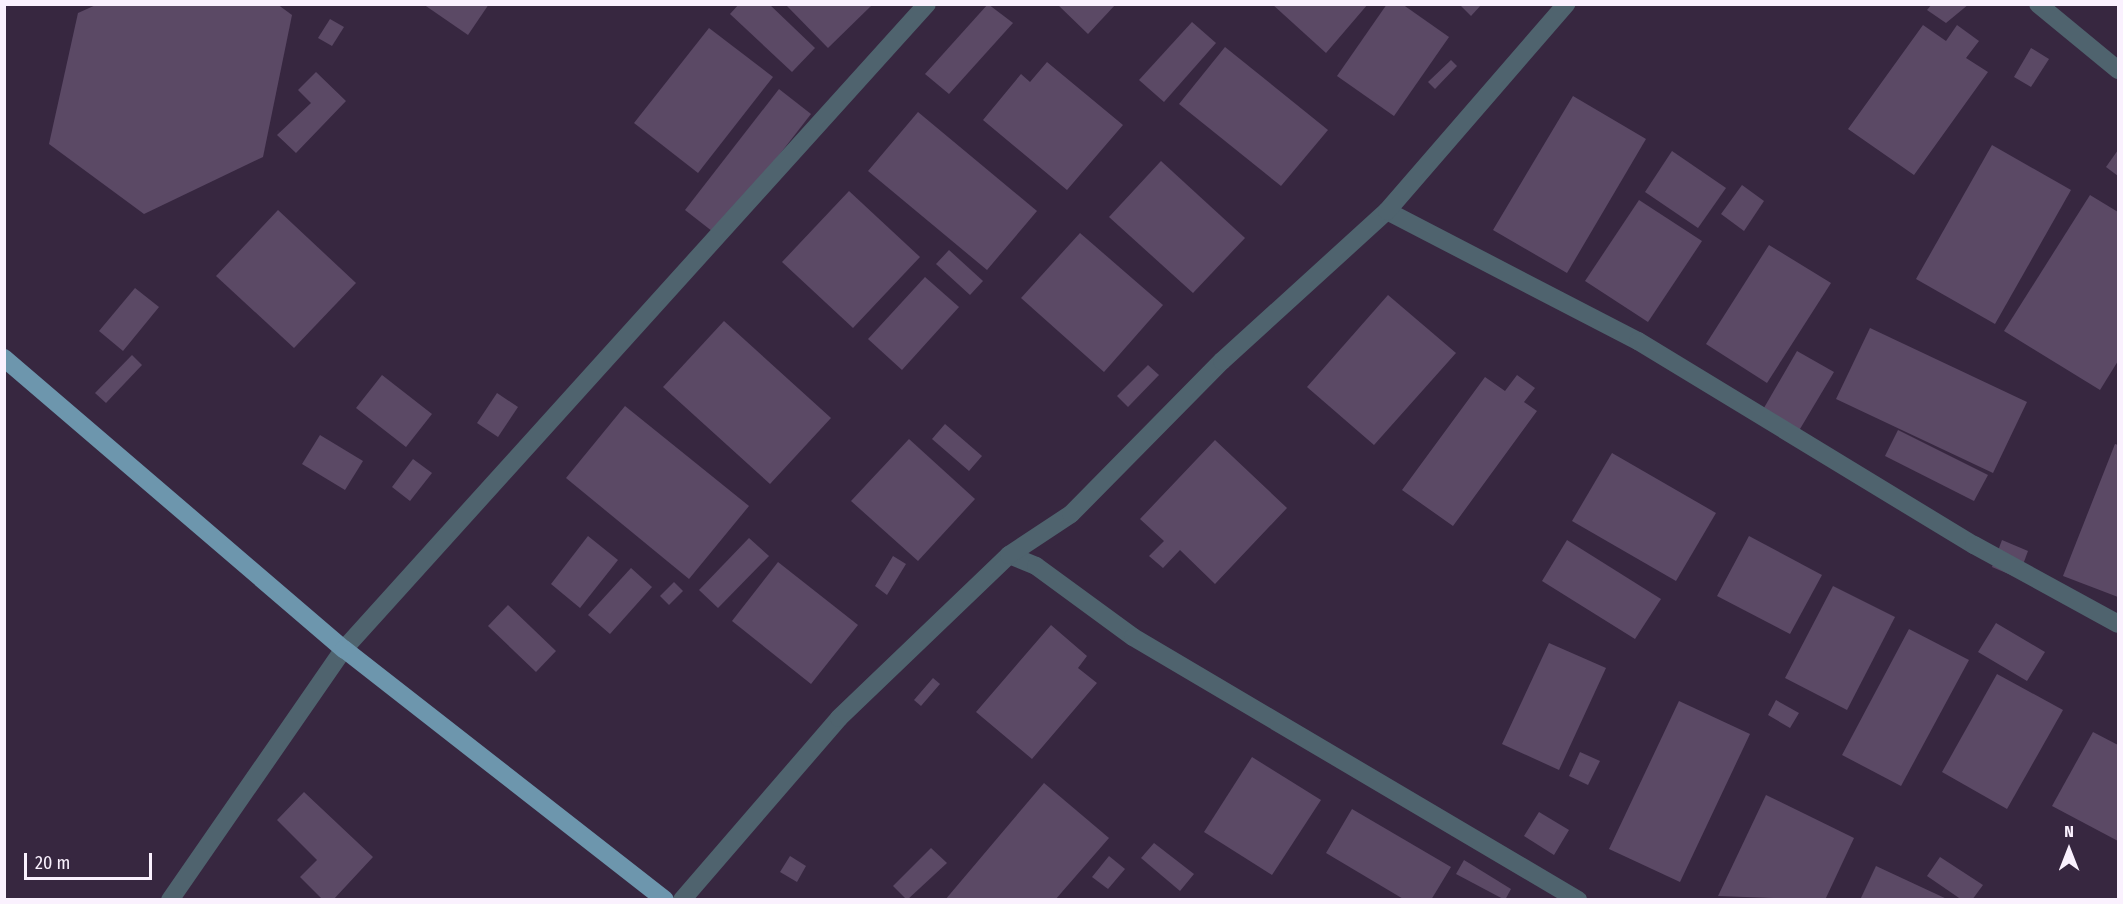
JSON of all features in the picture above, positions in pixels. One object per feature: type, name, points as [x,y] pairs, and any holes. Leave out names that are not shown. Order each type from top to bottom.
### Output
[{"type":"main road","points":[[4,358],[344,649],[665,900]]},
{"type":"street","points":[[170,900],[344,649],[927,4]]},
{"type":"street","points":[[682,900],[839,718],[1009,555],[1071,514],[1222,361],[1388,212],[1566,4]]},
{"type":"street","points":[[2038,4],[2118,70]]},
{"type":"street","points":[[1388,212],[1638,341],[1974,545],[2118,624]]},
{"type":"street","points":[[1009,555],[1036,566],[1133,637],[1578,900]]},
{"type":"building","points":[[98,4],[277,4],[292,15],[263,157],[144,214],[49,144],[78,13]]},
{"type":"building","points":[[423,4],[489,4],[468,35]]},
{"type":"building","points":[[739,4],[769,4],[815,48],[792,72],[730,14]]},
{"type":"building","points":[[988,4],[1013,23],[949,94],[925,74]]},
{"type":"building","points":[[1057,4],[1116,4],[1088,34]]},
{"type":"building","points":[[1272,4],[1368,4],[1326,53]]},
{"type":"building","points":[[1387,4],[1402,4],[1449,37],[1394,116],[1337,76]]},
{"type":"building","points":[[1459,4],[1482,4],[1471,16]]},
{"type":"building","points":[[1932,4],[1969,4],[1946,23],[1927,10]]},
{"type":"building","points":[[786,5],[872,5],[828,48]]},
{"type":"building","points":[[330,19],[344,27],[332,46],[318,38]]},
{"type":"building","points":[[1192,22],[1216,43],[1164,102],[1139,80]]},
{"type":"building","points":[[1923,25],[1946,41],[1957,25],[1979,41],[1966,58],[1988,72],[1914,175],[1848,129]]},
{"type":"building","points":[[709,28],[773,77],[698,173],[634,123]]},
{"type":"building","points":[[1225,47],[1328,130],[1281,186],[1179,104]]},
{"type":"building","points":[[2031,48],[2049,59],[2031,87],[2014,77]]},
{"type":"building","points":[[1451,60],[1457,66],[1435,89],[1428,82]]},
{"type":"building","points":[[1047,62],[1123,125],[1067,190],[983,120],[1021,74],[1030,82]]},
{"type":"building","points":[[316,72],[346,101],[296,153],[277,135],[311,103],[298,90]]},
{"type":"building","points":[[779,89],[811,114],[717,235],[685,210]]},
{"type":"building","points":[[1573,96],[1646,139],[1567,273],[1493,230]]},
{"type":"building","points":[[918,112],[1037,211],[987,270],[868,171]]},
{"type":"building","points":[[1992,145],[2071,190],[1995,324],[1916,279]]},
{"type":"building","points":[[2118,150],[2118,176],[2106,167]]},
{"type":"building","points":[[1672,151],[1726,188],[1698,228],[1645,192]]},
{"type":"building","points":[[1161,161],[1245,238],[1193,293],[1109,217]]},
{"type":"building","points":[[1742,185],[1764,201],[1744,231],[1721,214]]},
{"type":"building","points":[[849,191],[920,257],[853,328],[782,262]]},
{"type":"building","points":[[2090,195],[2118,212],[2118,361],[2100,390],[2004,331]]},
{"type":"building","points":[[1639,200],[1702,241],[1648,322],[1585,281]]},
{"type":"building","points":[[278,210],[356,283],[294,348],[216,276]]},
{"type":"building","points":[[1080,233],[1163,305],[1104,372],[1021,298]]},
{"type":"building","points":[[1769,245],[1831,283],[1767,383],[1706,344]]},
{"type":"building","points":[[949,250],[983,281],[970,295],[936,264]]},
{"type":"building","points":[[925,277],[959,307],[902,370],[868,339]]},
{"type":"building","points":[[135,288],[159,307],[123,351],[99,331]]},
{"type":"building","points":[[1388,295],[1456,353],[1374,445],[1307,387]]},
{"type":"building","points":[[724,321],[831,418],[770,484],[663,387]]},
{"type":"building","points":[[1870,328],[2027,402],[1993,473],[1836,399]]},
{"type":"building","points":[[1797,351],[1834,372],[1797,434],[1761,413]]},
{"type":"building","points":[[132,355],[142,365],[106,403],[95,393]]},
{"type":"building","points":[[1148,365],[1159,375],[1128,407],[1117,396]]},
{"type":"building","points":[[382,375],[432,414],[406,447],[356,408]]},
{"type":"building","points":[[1517,375],[1535,388],[1524,402],[1537,411],[1453,526],[1402,490],[1485,377],[1505,391]]},
{"type":"building","points":[[497,393],[518,407],[498,437],[477,423]]},
{"type":"building","points":[[625,406],[749,506],[689,579],[566,478]]},
{"type":"building","points":[[945,424],[982,456],[969,471],[932,439]]},
{"type":"building","points":[[1898,430],[1988,475],[1974,501],[1885,456]]},
{"type":"building","points":[[320,435],[363,461],[345,490],[302,464]]},
{"type":"building","points":[[909,439],[975,499],[918,561],[851,501]]},
{"type":"building","points":[[1215,440],[1287,508],[1215,584],[1180,550],[1163,568],[1149,556],[1164,541],[1140,519]]},
{"type":"building","points":[[2115,444],[2118,445],[2118,597],[2063,576]]},
{"type":"building","points":[[1612,453],[1716,513],[1676,581],[1572,521]]},
{"type":"building","points":[[413,459],[432,473],[410,501],[392,487]]},
{"type":"building","points":[[588,536],[618,560],[580,608],[551,584]]},
{"type":"building","points":[[1749,536],[1822,575],[1790,634],[1717,596]]},
{"type":"building","points":[[749,538],[769,556],[718,608],[699,590]]},
{"type":"building","points":[[1567,540],[1661,599],[1635,639],[1542,581]]},
{"type":"building","points":[[2002,540],[2028,551],[2018,578],[1992,567]]},
{"type":"building","points":[[893,556],[906,564],[887,595],[875,586]]},
{"type":"building","points":[[778,562],[858,625],[811,684],[732,621]]},
{"type":"building","points":[[631,568],[652,587],[610,634],[588,615]]},
{"type":"building","points":[[674,582],[683,591],[669,605],[660,596]]},
{"type":"building","points":[[1833,586],[1895,617],[1847,710],[1785,678]]},
{"type":"building","points":[[508,605],[556,651],[536,672],[488,626]]},
{"type":"building","points":[[1996,623],[2045,652],[2027,681],[1978,652]]},
{"type":"building","points":[[1051,625],[1087,656],[1078,668],[1097,683],[1032,759],[976,712]]},
{"type":"building","points":[[1909,629],[1969,660],[1901,786],[1842,755]]},
{"type":"building","points":[[1549,643],[1606,668],[1559,770],[1502,744]]},
{"type":"building","points":[[1997,674],[2063,710],[2007,809],[1942,772]]},
{"type":"building","points":[[933,678],[940,684],[921,706],[914,700]]},
{"type":"building","points":[[1776,700],[1799,713],[1790,728],[1768,715]]},
{"type":"building","points":[[1679,701],[1750,734],[1680,882],[1609,849]]},
{"type":"building","points":[[2093,732],[2118,745],[2118,841],[2052,806]]},
{"type":"building","points":[[1580,752],[1600,761],[1588,785],[1569,776]]},
{"type":"building","points":[[1252,757],[1321,800],[1272,875],[1204,832]]},
{"type":"building","points":[[1044,783],[1109,838],[1055,900],[945,900]]},
{"type":"building","points":[[304,792],[373,857],[333,900],[323,900],[300,877],[317,860],[277,820]]},
{"type":"building","points":[[1766,795],[1854,838],[1825,900],[1718,896]]},
{"type":"building","points":[[1352,809],[1451,867],[1431,900],[1405,900],[1326,853]]},
{"type":"building","points":[[1539,812],[1569,830],[1554,855],[1524,836]]},
{"type":"building","points":[[1154,843],[1194,874],[1180,891],[1141,858]]},
{"type":"building","points":[[931,848],[947,863],[907,900],[893,886]]},
{"type":"building","points":[[790,856],[806,866],[797,882],[780,872]]},
{"type":"building","points":[[1109,856],[1125,869],[1108,889],[1092,877]]},
{"type":"building","points":[[1940,857],[1983,885],[1972,900],[1962,900],[1927,876]]},
{"type":"building","points":[[1464,860],[1511,889],[1505,900],[1456,874]]},
{"type":"building","points":[[1876,866],[1949,900],[1860,900]]}]
